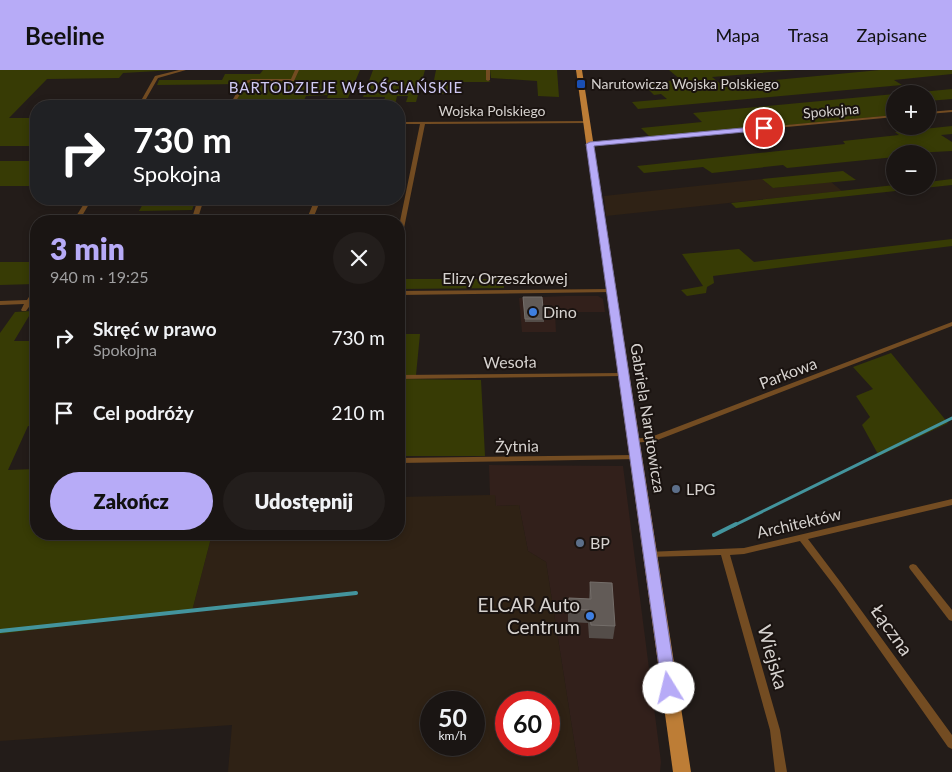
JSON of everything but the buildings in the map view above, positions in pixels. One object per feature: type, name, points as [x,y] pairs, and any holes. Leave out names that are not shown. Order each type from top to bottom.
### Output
[{"type":"main road","name":"Gabriela Narutowicza","points":[[579,70],[622,375],[682,772]]},
{"type":"street","points":[[143,100],[156,77],[184,70]]},
{"type":"street","points":[[234,100],[240,88],[247,82],[293,80],[297,70]]},
{"type":"street","points":[[488,70],[488,80]]},
{"type":"street","points":[[936,112],[952,111]]},
{"type":"street","name":"Spokojna","points":[[590,144],[886,117]]},
{"type":"street","name":"Wojska Polskiego","points":[[405,123],[586,122]]},
{"type":"street","points":[[404,215],[423,123]]},
{"type":"street","name":"Elizy Orzeszkowej","points":[[405,293],[611,291]]},
{"type":"street","points":[[0,303],[30,302]]},
{"type":"street","points":[[24,310],[30,305]]},
{"type":"street","name":"Parkowa","points":[[633,441],[652,439],[952,324]]},
{"type":"street","name":"Wesoła","points":[[405,377],[622,375]]},
{"type":"street","name":"Żytnia","points":[[405,462],[635,457]]},
{"type":"street","name":"Architektów","points":[[650,554],[744,551],[952,502]]},
{"type":"street","name":"Łączna","points":[[802,538],[839,586],[952,744]]},
{"type":"street","name":"Wiejska","points":[[725,552],[775,730],[781,772]]},
{"type":"street","points":[[912,567],[952,617]]},
{"type":"shaded area","points":[[762,179],[773,188],[831,182],[842,191],[606,216],[604,196]]},
{"type":"shaded area","points":[[598,296],[603,299],[605,312],[555,312],[556,332],[522,332],[519,298]]},
{"type":"shaded area","points":[[489,465],[623,466],[661,762],[660,772],[579,772],[546,562],[528,551],[519,505],[496,506],[495,496],[490,495]]},
{"type":"shaded area","points":[[495,495],[496,506],[519,505],[528,551],[546,562],[579,772],[228,772],[232,725],[0,741],[0,634],[192,611],[210,540],[405,540],[405,497]]},
{"type":"green space","points":[[0,70],[175,70],[123,73],[119,78],[47,79],[9,118],[30,118],[30,146],[0,146]]},
{"type":"green space","points":[[263,70],[360,70],[348,98],[327,98],[328,95],[306,96],[304,100],[236,100],[243,84],[157,85],[159,80],[222,80],[225,74],[260,74]]},
{"type":"green space","points":[[373,70],[425,70],[416,102],[406,102],[408,96],[397,96],[396,100],[384,100],[385,97],[363,97]]},
{"type":"green space","points":[[436,70],[486,70],[486,80],[491,82],[463,82],[460,94],[441,94],[443,80],[434,80]]},
{"type":"green space","points":[[490,70],[557,70],[559,97],[538,96],[537,81],[491,78]]},
{"type":"green space","points":[[669,70],[796,70],[712,77],[722,85],[880,70],[952,70],[952,74],[894,80],[902,85],[638,109],[632,102],[667,99],[661,94],[654,95],[646,87],[632,88],[628,84],[681,80]]},
{"type":"green space","points":[[952,89],[952,99],[936,100],[936,91]]},
{"type":"green space","points":[[886,95],[886,116],[651,138],[641,128],[702,122],[693,113]]},
{"type":"green space","points":[[952,126],[952,134],[941,135],[952,142],[952,151],[936,152],[936,145],[886,145],[886,158],[787,168],[783,165],[712,173],[703,167],[644,173],[637,166],[845,144],[843,141],[899,135],[936,135],[936,128]]},
{"type":"green space","points":[[0,161],[30,161],[30,186],[0,186]]},
{"type":"green space","points":[[843,171],[856,180],[773,188],[762,179]]},
{"type":"green space","points":[[952,179],[952,185],[936,187],[936,181]]},
{"type":"green space","points":[[886,186],[886,192],[736,208],[731,203]]},
{"type":"green space","points":[[142,205],[194,205],[192,210],[139,211]]},
{"type":"green space","points":[[952,239],[952,246],[713,276],[714,283],[707,287],[706,293],[687,296],[681,290],[703,286],[682,254],[739,249],[754,262]]},
{"type":"green space","points":[[0,262],[30,262],[30,284],[0,285]]},
{"type":"green space","points":[[405,279],[504,279],[504,288],[405,289]]},
{"type":"green space","points":[[30,311],[30,314],[14,341],[30,341],[30,426],[28,426],[8,470],[30,469],[30,540],[210,540],[192,611],[0,634],[0,333],[15,312]]},
{"type":"green space","points":[[405,334],[420,334],[416,375],[405,375]]},
{"type":"green space","points":[[891,353],[948,423],[879,456],[862,425],[870,417],[856,396],[873,389],[853,367]]},
{"type":"green space","points":[[405,379],[481,380],[485,456],[405,456]]},
{"type":"waterway","points":[[733,526],[952,418]]},
{"type":"waterway","points":[[714,535],[736,524]]},
{"type":"waterway","points":[[0,631],[356,593]]},
{"type":"place","name":"Narutowicza Wojska Polskiego","points":[[581,84]]},
{"type":"place","name":"Dino","points":[[533,312]]},
{"type":"place","name":"LPG","points":[[676,489]]},
{"type":"place","name":"BP","points":[[580,543]]},
{"type":"place","name":"ELCAR Auto Centrum","points":[[590,616]]},
{"type":"district","name":"BARTODZIEJE WŁOŚCIAŃSKIE","points":[[346,88]]},
{"type":"route","points":[[669,688],[622,375],[590,144],[764,128]]}]
